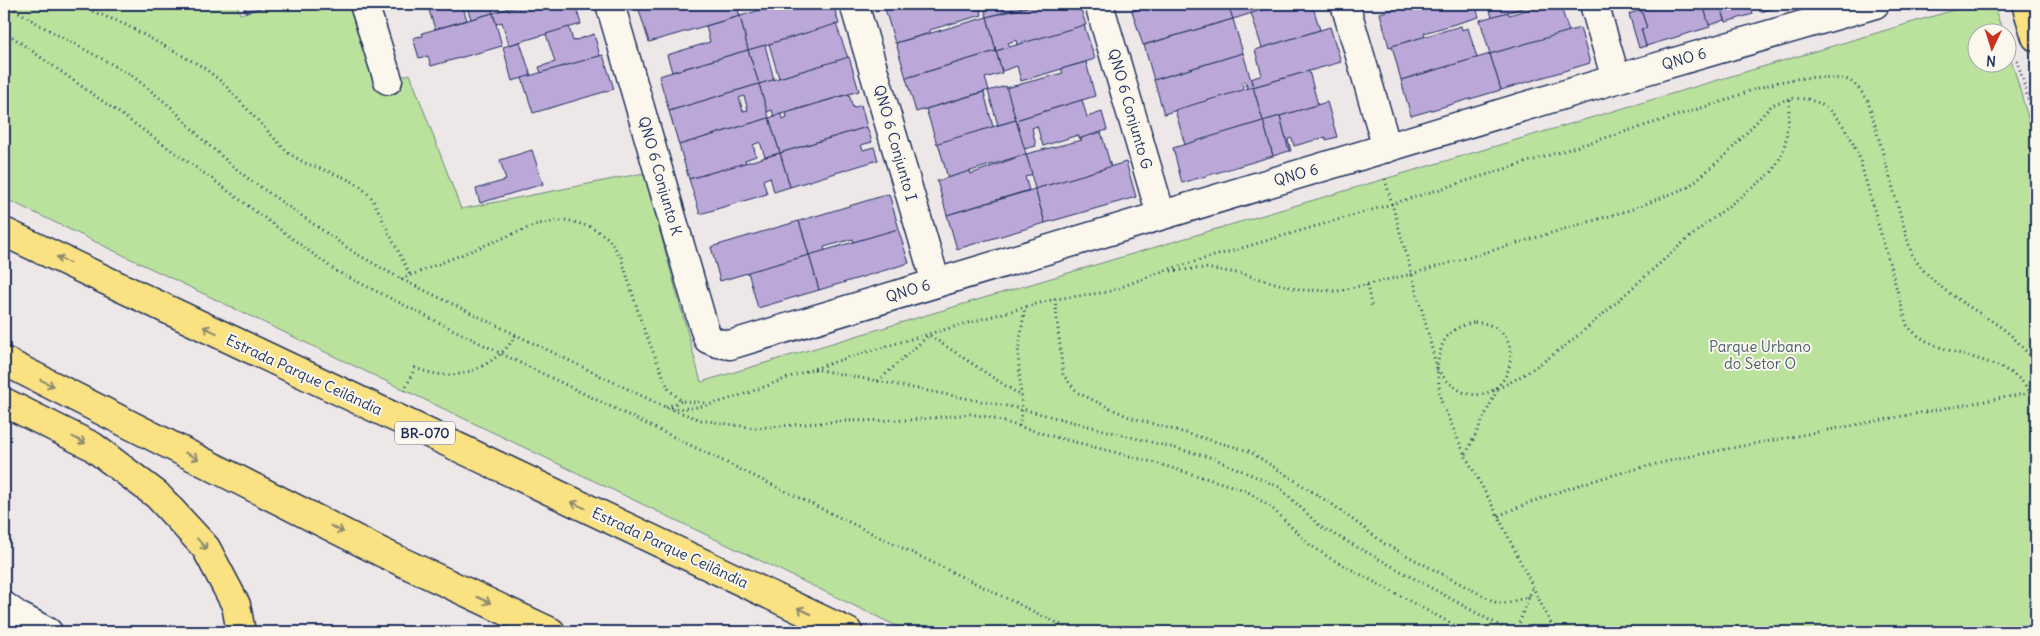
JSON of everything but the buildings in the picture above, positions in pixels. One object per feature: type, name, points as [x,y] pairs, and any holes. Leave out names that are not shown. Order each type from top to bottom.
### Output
[{"type":"main road","points":[[2026,4],[2036,38]]},
{"type":"main road","name":"Estrada Parque Ceilândia","points":[[4,232],[848,632]]},
{"type":"main road","points":[[4,361],[381,552],[552,632]]},
{"type":"main road","points":[[4,402],[92,446],[157,494],[206,548],[236,605],[241,632]]},
{"type":"street","points":[[364,4],[388,80]]},
{"type":"street","name":"QNO 6 Conjunto K","points":[[610,4],[704,328],[708,339],[718,343]]},
{"type":"street","name":"QNO 6 Conjunto I","points":[[854,4],[936,283]]},
{"type":"street","name":"QNO 6 Conjunto G","points":[[1099,4],[1161,215]]},
{"type":"street","points":[[1345,4],[1387,148]]},
{"type":"street","points":[[1594,4],[1616,79]]},
{"type":"street","name":"QNO 6","points":[[718,343],[730,345],[1616,79],[1839,9],[1875,4]]},
{"type":"street","points":[[4,606],[48,632]]},
{"type":"path","points":[[6,4],[43,27],[130,74],[171,107],[205,142],[246,177],[355,253],[401,279],[665,407],[701,420],[755,428],[844,421],[911,420],[970,414],[988,417],[1152,462],[1246,490],[1272,508],[1310,544],[1330,558],[1467,632]]},
{"type":"path","points":[[74,4],[122,23],[203,67],[227,87],[288,153],[305,163],[359,185],[372,198],[410,275]]},
{"type":"path","points":[[4,31],[212,178],[336,271],[502,354],[1076,632]]},
{"type":"path","points":[[665,407],[681,409],[716,403],[813,369],[1025,306],[1055,299],[1108,292],[1163,271],[1392,204],[1724,101],[1768,84],[1797,78],[1824,77],[1849,80],[1861,91],[1868,102],[1912,255],[1922,270],[1940,288],[2007,332],[2036,362]]},
{"type":"path","points":[[1465,455],[1501,383],[1510,369],[1511,352],[1505,337],[1492,325],[1475,322],[1458,326],[1446,337],[1439,352],[1437,370],[1450,384],[1464,392],[1479,394],[1493,391],[1512,382],[1560,349],[1670,254],[1771,173],[1780,162],[1785,149],[1790,98]]},
{"type":"path","points":[[1163,271],[1205,268],[1243,274],[1300,290],[1338,291],[1412,274],[1633,209],[1688,187],[1727,154],[1772,105],[1790,98],[1807,99],[1830,111],[1842,124],[1851,139],[1858,157],[1904,317],[1913,333],[1930,344],[1976,358],[2017,378],[2030,393],[2036,410]]},
{"type":"path","points":[[1385,178],[1437,370],[1441,401],[1465,455],[1556,632]]},
{"type":"path","points":[[401,279],[538,224],[567,220],[591,227],[608,238],[621,257],[643,327],[669,390],[682,401],[697,404],[716,403]]},
{"type":"path","points":[[1367,285],[1372,308]]},
{"type":"path","points":[[1055,299],[1064,375],[1078,393],[1128,417],[1249,451],[1334,505],[1385,544],[1497,603],[1508,603],[1530,596]]},
{"type":"path","points":[[1019,426],[1022,409],[1018,354],[1025,306]]},
{"type":"path","points":[[392,417],[415,368],[432,374],[450,376],[470,372],[502,354],[510,347],[516,334]]},
{"type":"path","points":[[878,381],[929,335]]},
{"type":"path","points":[[929,335],[1021,396]]},
{"type":"path","points":[[813,369],[1022,409],[1213,458],[1279,487],[1321,527],[1511,632]]},
{"type":"path","points":[[1493,391],[1501,383]]},
{"type":"path","points":[[1498,516],[1535,499],[1623,473],[1714,451],[2030,393]]},
{"type":"path","points":[[665,407],[682,401]]},
{"type":"path","points":[[1516,632],[1533,585]]},
{"type":"green space","name":"Parque Urbano do Setor O","points":[[4,4],[237,4],[240,14],[275,4],[348,4],[375,85],[410,74],[461,209],[644,173],[701,382],[1974,4],[1993,4],[1999,22],[1968,22],[1968,72],[2015,72],[2036,146],[2036,632],[909,632],[4,198]]}]
